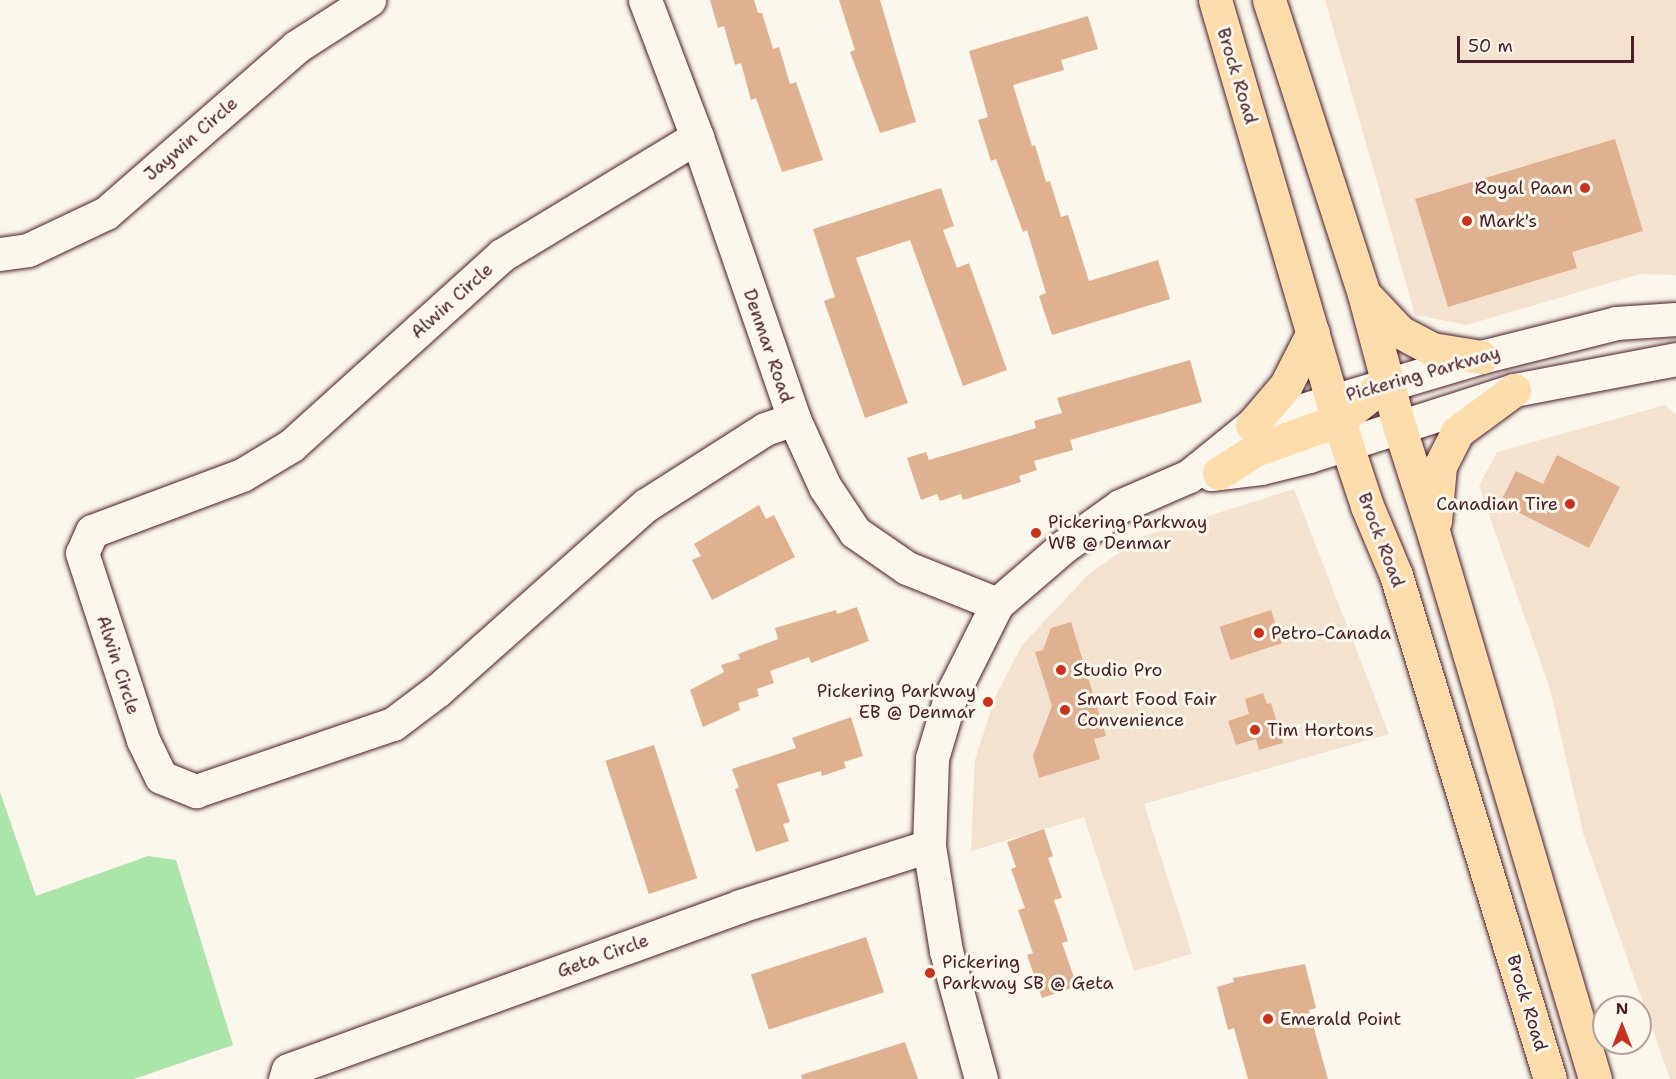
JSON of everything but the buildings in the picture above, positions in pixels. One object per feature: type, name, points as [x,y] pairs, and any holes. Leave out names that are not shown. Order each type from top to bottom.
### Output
[{"type":"main road","name":"Brock Road","points":[[1215,0],[1339,421],[1366,506],[1396,575],[1550,1079]]},
{"type":"main road","points":[[1269,0],[1364,294],[1400,429],[1434,535],[1595,1079]]},
{"type":"main road","points":[[1364,294],[1400,332],[1432,349],[1481,357]]},
{"type":"main road","points":[[1251,425],[1286,386],[1306,353],[1313,332]]},
{"type":"main road","points":[[1434,535],[1440,465],[1457,432],[1514,390]]},
{"type":"main road","points":[[1204,474],[1255,450],[1339,421]]},
{"type":"street","name":"Jaywin Circle","points":[[0,254],[28,250],[106,213],[296,47],[369,0]]},
{"type":"street","name":"Denmar Road","points":[[645,0],[697,136],[794,419],[825,487],[855,532],[907,568],[997,604]]},
{"type":"street","name":"Alwin Circle","points":[[697,136],[502,255],[292,445],[242,475],[92,531],[82,553],[143,740],[161,777],[196,791],[393,724],[438,690],[646,505],[765,429],[794,419]]},
{"type":"street","name":"Pickering Parkway","points":[[1339,421],[1387,382],[1616,323],[1676,319]]},
{"type":"street","name":"Pickering Parkway","points":[[981,1079],[946,951],[929,846],[932,758],[950,698],[997,604],[1063,547],[1120,506],[1204,474],[1251,425],[1339,421],[1400,429],[1514,390],[1676,359]]},
{"type":"street","name":"Geta Circle","points":[[285,1079],[288,1070],[729,910],[929,846]]},
{"type":"shaded area","points":[[1325,0],[1676,0],[1676,275],[1640,274],[1467,325],[1415,315]]},
{"type":"shaded area","points":[[1665,405],[1676,415],[1676,1079],[1670,1079],[1652,1028],[1652,995],[1640,995],[1584,836],[1550,689],[1479,486],[1497,452]]},
{"type":"shaded area","points":[[1294,489],[1389,734],[1144,804],[1192,954],[1134,971],[1084,817],[971,851],[975,760],[995,697],[1022,645],[1090,573],[1144,536]]},
{"type":"green space","points":[[0,792],[36,896],[148,856],[176,860],[233,1045],[134,1079],[0,1079]]},
{"type":"place","name":"Royal Paan","points":[[1585,188]]},
{"type":"place","name":"Mark's","points":[[1467,221]]},
{"type":"place","name":"Canadian Tire","points":[[1570,504]]},
{"type":"place","name":"Pickering Parkway WB @ Denmar","points":[[1036,533]]},
{"type":"place","name":"Petro-Canada","points":[[1259,633]]},
{"type":"place","name":"Studio Pro","points":[[1061,670]]},
{"type":"place","name":"Pickering Parkway EB @ Denmar","points":[[988,702]]},
{"type":"place","name":"Smart Food Fair Convenience","points":[[1065,710]]},
{"type":"place","name":"Tim Hortons","points":[[1255,730]]},
{"type":"place","name":"Pickering Parkway SB @ Geta","points":[[930,973]]},
{"type":"place","name":"Emerald Point","points":[[1268,1019]]}]
